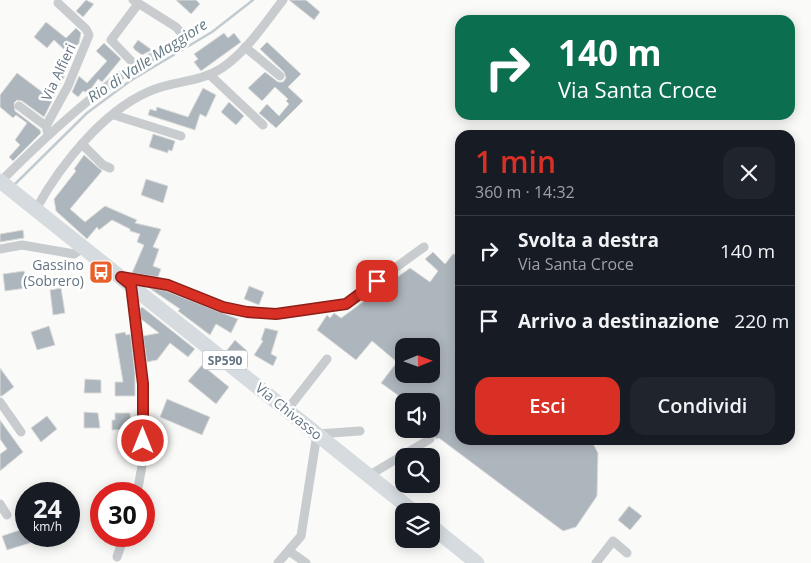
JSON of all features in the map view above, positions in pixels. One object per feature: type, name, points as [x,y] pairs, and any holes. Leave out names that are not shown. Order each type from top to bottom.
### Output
[{"type":"main road","name":"Via Chivasso","points":[[0,181],[403,503]]},
{"type":"main road","points":[[440,533],[477,563]]},
{"type":"street","points":[[36,209],[51,181],[82,144],[114,115],[132,100],[157,88],[210,75],[234,59],[283,0]]},
{"type":"street","points":[[0,181],[47,130],[117,78],[174,45],[184,36],[176,27],[136,2],[111,40],[136,66]]},
{"type":"street","name":"Via Alfieri","points":[[47,130],[89,35],[86,29],[58,3]]},
{"type":"street","points":[[244,47],[280,76]]},
{"type":"street","points":[[210,75],[263,125]]},
{"type":"street","points":[[19,106],[47,130]]},
{"type":"street","points":[[114,115],[181,136]]},
{"type":"street","points":[[82,144],[103,165],[110,168]]},
{"type":"street","points":[[0,249],[22,245],[74,254],[84,247]]},
{"type":"street","points":[[139,482],[143,460],[143,384],[126,281],[168,285],[223,307],[247,312],[276,314],[346,304],[424,247]]},
{"type":"street","points":[[287,410],[327,359]]},
{"type":"street","points":[[0,402],[21,432]]},
{"type":"street","points":[[278,563],[301,536],[317,434],[360,431]]},
{"type":"street","points":[[368,476],[430,439]]},
{"type":"street","points":[[0,504],[7,515]]},
{"type":"street","points":[[596,563],[613,541],[627,553]]},
{"type":"street","points":[[117,558],[120,547]]},
{"type":"street","points":[[289,551],[306,563]]},
{"type":"building","points":[[86,0],[94,4],[83,17],[76,11]]},
{"type":"building","points":[[176,0],[196,0],[200,4],[191,14]]},
{"type":"building","points":[[289,0],[306,0],[320,12],[314,20]]},
{"type":"building","points":[[46,22],[66,38],[76,28],[81,33],[79,43],[70,55],[54,40],[47,48],[34,37]]},
{"type":"building","points":[[224,33],[228,38],[234,33],[241,42],[201,71],[194,62],[198,59],[194,54]]},
{"type":"building","points":[[138,40],[152,50],[142,55],[135,50],[133,47]]},
{"type":"building","points":[[267,42],[301,74],[288,87],[303,101],[276,128],[259,113],[267,104],[279,116],[289,104],[286,101],[288,99],[275,87],[262,101],[248,88],[265,72],[278,82],[283,82],[286,78],[284,72],[260,49]]},
{"type":"building","points":[[104,43],[121,59],[102,82],[98,79],[88,93],[83,91],[78,97],[72,92],[79,76],[87,83],[107,61],[96,51]]},
{"type":"building","points":[[65,65],[69,67],[44,117],[22,101],[17,100],[14,103],[15,111],[40,130],[41,133],[13,161],[9,157],[20,145],[15,140],[27,123],[16,115],[13,118],[0,107],[0,95],[17,73],[49,97]]},
{"type":"building","points":[[203,88],[216,95],[206,117],[200,114],[195,130],[148,115],[150,109],[156,111],[157,107],[188,117]]},
{"type":"building","points":[[229,102],[244,116],[236,125],[221,112]]},
{"type":"building","points":[[153,134],[175,141],[172,151],[168,150],[168,153],[149,147]]},
{"type":"building","points":[[84,155],[102,171],[70,209],[85,222],[105,206],[137,220],[135,223],[161,229],[153,247],[159,249],[153,266],[161,269],[158,277],[132,273],[144,245],[137,242],[140,234],[130,231],[130,229],[112,220],[99,230],[97,227],[87,239],[56,211],[54,199],[76,171],[74,169]]},
{"type":"building","points":[[146,179],[168,186],[163,203],[141,195]]},
{"type":"building","points":[[23,230],[24,238],[0,242],[0,234]]},
{"type":"building","points":[[433,252],[445,264],[453,254],[455,254],[455,445],[594,445],[598,453],[597,496],[576,527],[563,531],[439,438],[440,393],[395,393],[381,383],[395,365],[395,383],[440,383],[440,338],[395,338],[395,360],[372,341],[356,360],[317,330],[327,315],[330,318],[334,313],[341,318],[410,268],[430,282],[438,271],[425,259]]},
{"type":"building","points":[[24,271],[27,288],[5,291],[3,274]]},
{"type":"building","points":[[249,286],[264,292],[259,305],[244,299]]},
{"type":"building","points":[[61,288],[65,313],[53,315],[50,290]]},
{"type":"building","points":[[149,288],[166,291],[238,319],[231,333],[216,324],[210,335],[178,311],[180,309]]},
{"type":"building","points":[[142,307],[195,349],[188,357],[170,343],[157,360],[147,362],[143,336],[159,333],[141,319],[140,309]]},
{"type":"building","points":[[49,326],[55,345],[37,350],[31,332]]},
{"type":"building","points":[[265,328],[278,331],[271,354],[277,357],[273,366],[254,355],[263,341],[261,340]]},
{"type":"building","points":[[125,332],[126,335],[130,334],[131,338],[135,373],[135,396],[115,396],[115,382],[123,382],[115,334]]},
{"type":"building","points":[[235,340],[247,351],[240,361],[227,350]]},
{"type":"building","points":[[202,365],[229,387],[216,404],[188,381]]},
{"type":"building","points":[[0,368],[14,387],[2,396],[0,396]]},
{"type":"building","points":[[85,379],[101,380],[101,393],[84,393]]},
{"type":"building","points":[[167,399],[210,417],[202,435],[160,417]]},
{"type":"building","points":[[84,412],[98,413],[100,428],[84,428]]},
{"type":"building","points":[[115,413],[130,413],[131,429],[112,430],[112,420],[115,420]]},
{"type":"building","points":[[47,416],[57,429],[41,442],[31,428]]},
{"type":"building","points":[[0,420],[23,452],[0,471],[0,454],[7,449],[0,439]]},
{"type":"building","points":[[629,506],[642,516],[630,530],[618,520]]},
{"type":"building","points":[[15,532],[15,547],[17,547],[7,550],[2,536]]},
{"type":"waterway","name":"Rio di Valle Maggiore","points":[[14,185],[87,113],[130,81],[212,32],[253,0]]},
{"type":"place","name":"Gassino (Sobrero)","points":[[101,272]]},
{"type":"route","points":[[143,441],[143,384],[131,285],[121,277],[136,278],[168,285],[223,307],[247,312],[276,314],[346,304],[377,281]]}]
